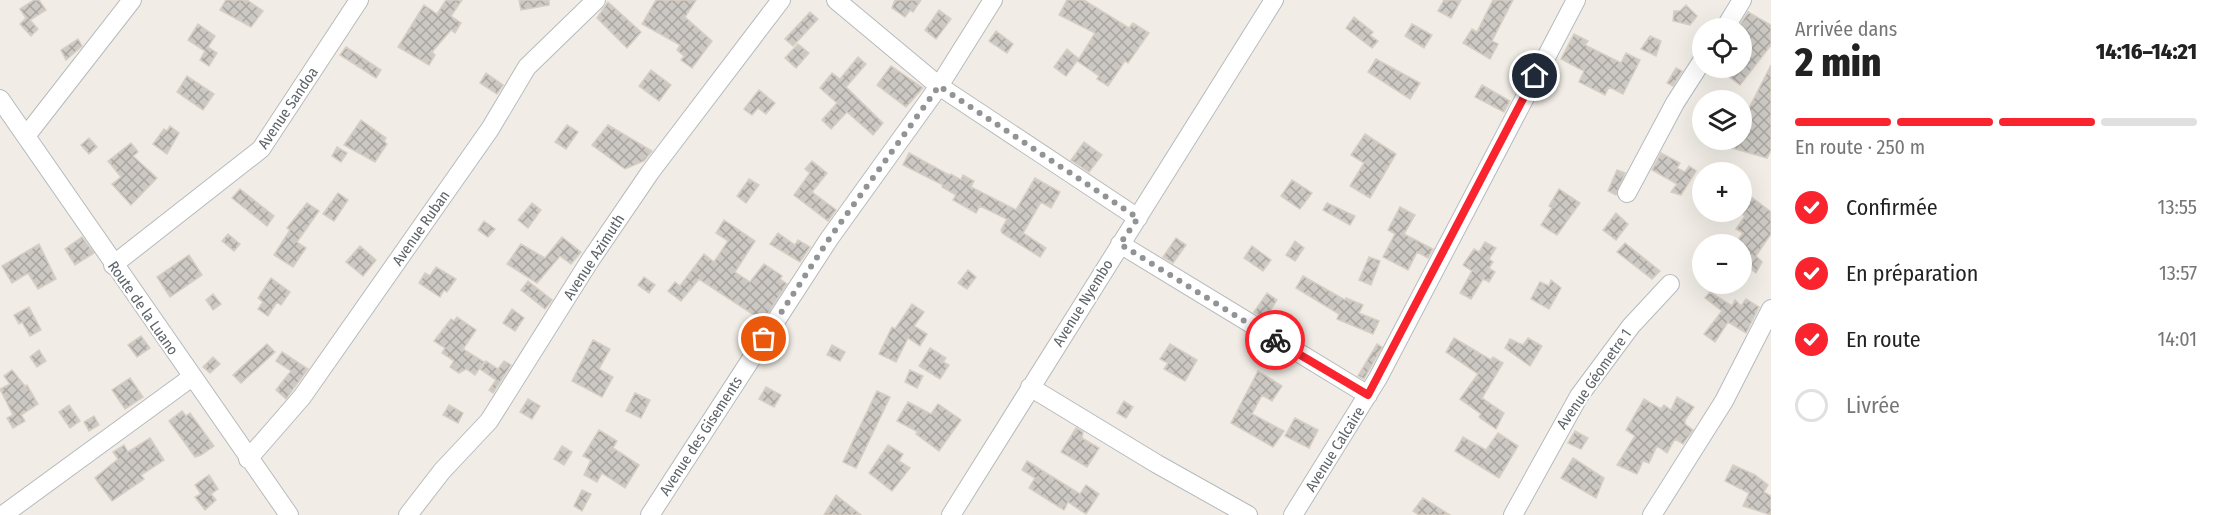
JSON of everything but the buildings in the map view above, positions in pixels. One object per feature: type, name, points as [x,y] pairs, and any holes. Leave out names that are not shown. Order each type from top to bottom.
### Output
[{"type":"street","points":[[26,136],[132,0]]},
{"type":"street","name":"Avenue Sandoa","points":[[113,265],[261,150],[359,0]]},
{"type":"street","name":"Avenue Ruban","points":[[248,459],[308,387],[490,129],[527,68],[596,0]]},
{"type":"street","name":"Avenue Azimuth","points":[[408,515],[442,471],[489,421],[589,262],[651,171],[781,0]]},
{"type":"street","points":[[836,0],[939,86],[1138,218]]},
{"type":"street","name":"Avenue des Gisements","points":[[650,515],[829,239],[939,86],[993,0]]},
{"type":"street","name":"Avenue Nyembo","points":[[951,515],[1274,0]]},
{"type":"street","name":"Avenue Calcaire","points":[[1293,515],[1368,395],[1576,0]]},
{"type":"street","points":[[1731,18],[1742,0]]},
{"type":"street","points":[[1627,193],[1675,103],[1692,77]]},
{"type":"street","name":"Route de la Luano","points":[[0,99],[113,265],[289,515]]},
{"type":"street","points":[[1120,244],[1368,395]]},
{"type":"street","name":"Avenue Géometre 1","points":[[1513,515],[1579,396],[1631,326],[1670,284]]},
{"type":"street","points":[[1652,515],[1724,401],[1771,309]]},
{"type":"street","points":[[9,513],[192,377]]},
{"type":"street","points":[[1030,387],[1157,464],[1248,515]]},
{"type":"way so far","points":[[764,339],[829,239],[939,86],[1138,218],[1120,244],[1275,340]]},
{"type":"route","points":[[1275,340],[1368,395],[1535,76]]}]
